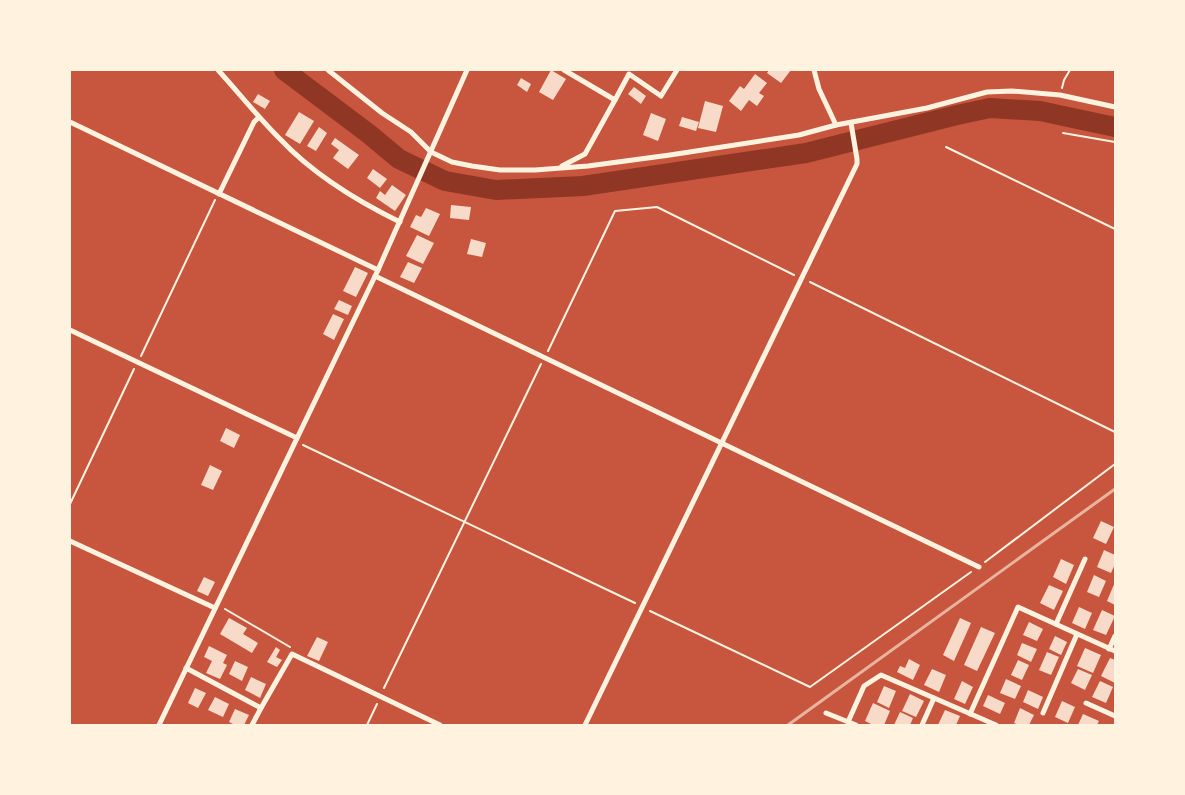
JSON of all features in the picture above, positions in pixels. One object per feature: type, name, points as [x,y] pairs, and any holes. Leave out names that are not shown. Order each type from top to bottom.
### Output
[{"type":"street","points":[[218,70],[280,141],[300,158],[335,185],[370,208],[400,222]]},
{"type":"street","points":[[328,70],[382,113],[410,132],[431,152],[452,162],[500,170],[534,170],[588,166],[799,135],[836,125],[851,126],[987,92],[1012,91],[1060,95],[1115,107]]},
{"type":"street","points":[[158,725],[378,270],[467,70]]},
{"type":"street","points":[[564,70],[615,100]]},
{"type":"street","points":[[559,168],[585,154],[629,74],[661,96],[677,70]]},
{"type":"street","points":[[814,70],[819,89],[836,125]]},
{"type":"street","points":[[218,194],[254,122],[259,117]]},
{"type":"street","points":[[70,122],[378,270]]},
{"type":"street","points":[[585,725],[857,164],[851,126]]},
{"type":"street","points":[[375,276],[979,567]]},
{"type":"street","points":[[70,330],[297,438]]},
{"type":"street","points":[[70,541],[215,608]]},
{"type":"street","points":[[1056,624],[1085,559]]},
{"type":"street","points":[[970,714],[1018,607],[1112,650],[1115,636]]},
{"type":"street","points":[[1043,713],[1077,634]]},
{"type":"street","points":[[252,725],[292,654],[440,725]]},
{"type":"street","points":[[186,668],[261,708]]},
{"type":"street","points":[[848,722],[864,686],[882,674],[996,725]]},
{"type":"street","points":[[922,725],[934,698]]},
{"type":"street","points":[[1086,703],[1115,716]]},
{"type":"street","points":[[826,714],[856,725]]},
{"type":"path","points":[[1060,95],[1064,80],[1070,70]]},
{"type":"path","points":[[1063,133],[1115,142]]},
{"type":"path","points":[[946,147],[1115,229]]},
{"type":"path","points":[[70,504],[218,194]]},
{"type":"path","points":[[367,725],[615,211],[657,207],[1115,432]]},
{"type":"path","points":[[297,438],[302,445],[810,687],[979,567],[1115,464]]},
{"type":"path","points":[[215,608],[224,609],[290,648],[292,654]]},
{"type":"building","points":[[551,70],[566,79],[553,100],[539,92]]},
{"type":"building","points":[[769,70],[791,70],[781,83],[767,73]]},
{"type":"building","points":[[755,74],[767,83],[759,93],[764,96],[757,106],[749,100],[741,111],[729,101],[740,86],[744,89]]},
{"type":"building","points":[[521,78],[531,84],[527,92],[517,85]]},
{"type":"building","points":[[634,87],[646,96],[641,104],[628,94]]},
{"type":"building","points":[[258,94],[270,101],[265,109],[253,102]]},
{"type":"building","points":[[705,101],[723,106],[716,132],[698,128]]},
{"type":"building","points":[[299,112],[314,121],[300,144],[285,135]]},
{"type":"building","points":[[651,113],[666,119],[658,141],[643,135]]},
{"type":"building","points":[[682,117],[699,122],[696,131],[679,126]]},
{"type":"building","points":[[319,127],[327,133],[316,151],[307,146]]},
{"type":"building","points":[[335,138],[359,155],[348,169],[333,158],[339,150],[331,144]]},
{"type":"building","points":[[373,169],[387,179],[380,188],[367,178]]},
{"type":"building","points":[[392,185],[406,195],[395,211],[376,198],[380,191],[385,195]]},
{"type":"building","points":[[451,205],[471,207],[469,220],[450,218]]},
{"type":"building","points":[[426,208],[440,214],[429,236],[410,227],[416,215],[421,217]]},
{"type":"building","points":[[417,235],[434,243],[423,264],[406,256]]},
{"type":"building","points":[[471,239],[486,243],[482,257],[467,254]]},
{"type":"building","points":[[408,262],[422,268],[414,283],[400,277]]},
{"type":"building","points":[[355,267],[368,273],[356,297],[343,291]]},
{"type":"building","points":[[339,300],[352,306],[348,315],[334,309]]},
{"type":"building","points":[[333,314],[344,319],[334,340],[323,334]]},
{"type":"building","points":[[226,428],[240,435],[234,448],[220,441]]},
{"type":"building","points":[[210,465],[222,471],[213,490],[201,485]]},
{"type":"building","points":[[1101,521],[1114,527],[1106,544],[1093,538]]},
{"type":"building","points":[[1104,550],[1115,555],[1115,564],[1111,573],[1097,567]]},
{"type":"building","points":[[1061,559],[1074,565],[1066,584],[1053,577]]},
{"type":"building","points":[[1094,575],[1106,581],[1099,597],[1087,592]]},
{"type":"building","points":[[204,577],[215,582],[208,596],[197,591]]},
{"type":"building","points":[[1115,582],[1115,605],[1107,601]]},
{"type":"building","points":[[1049,585],[1063,591],[1054,610],[1040,603]]},
{"type":"building","points":[[1079,607],[1092,613],[1085,629],[1072,623]]},
{"type":"building","points":[[1102,610],[1115,616],[1106,635],[1093,630]]},
{"type":"building","points":[[229,618],[247,628],[243,634],[258,643],[252,653],[220,634]]},
{"type":"building","points":[[960,618],[971,623],[954,661],[943,655]]},
{"type":"building","points":[[1029,622],[1043,629],[1037,641],[1023,635]]},
{"type":"building","points":[[981,627],[995,633],[977,671],[964,665]]},
{"type":"building","points":[[1055,636],[1067,642],[1061,655],[1049,649]]},
{"type":"building","points":[[317,637],[328,642],[319,661],[307,656]]},
{"type":"building","points":[[1022,643],[1037,649],[1031,662],[1017,655]]},
{"type":"building","points":[[209,646],[227,655],[223,663],[227,665],[220,679],[206,673],[212,661],[204,657]]},
{"type":"building","points":[[276,647],[280,650],[276,657],[282,660],[277,667],[267,662]]},
{"type":"building","points":[[1085,648],[1101,655],[1093,673],[1077,666]]},
{"type":"building","points":[[1047,652],[1059,657],[1051,675],[1039,670]]},
{"type":"building","points":[[1110,658],[1115,660],[1115,683],[1101,676]]},
{"type":"building","points":[[909,659],[920,665],[913,680],[897,672],[900,666],[905,668]]},
{"type":"building","points":[[1018,660],[1029,665],[1022,680],[1011,675]]},
{"type":"building","points":[[235,661],[248,667],[242,681],[229,674]]},
{"type":"building","points":[[932,669],[946,675],[939,692],[924,685]]},
{"type":"building","points":[[1078,669],[1092,675],[1085,690],[1071,683]]},
{"type":"building","points":[[251,677],[266,684],[260,698],[245,690]]},
{"type":"building","points":[[1006,679],[1021,686],[1015,699],[1000,693]]},
{"type":"building","points":[[962,681],[973,687],[965,704],[954,699]]},
{"type":"building","points":[[1100,681],[1113,687],[1106,703],[1092,697]]},
{"type":"building","points":[[884,686],[896,691],[889,708],[877,702]]},
{"type":"building","points":[[195,688],[206,693],[198,708],[188,703]]},
{"type":"building","points":[[1028,690],[1043,697],[1038,709],[1023,702]]},
{"type":"building","points":[[910,694],[924,701],[916,717],[902,711]]},
{"type":"building","points":[[988,695],[1005,703],[1000,714],[983,706]]},
{"type":"building","points":[[215,697],[229,704],[223,717],[208,710]]},
{"type":"building","points":[[1062,701],[1075,707],[1068,723],[1055,717]]},
{"type":"building","points":[[873,703],[890,711],[884,725],[873,725],[865,721]]},
{"type":"building","points":[[1020,708],[1034,715],[1029,725],[1014,723]]},
{"type":"building","points":[[235,709],[249,715],[244,725],[235,725],[229,722]]},
{"type":"building","points":[[945,710],[960,716],[956,725],[938,725]]},
{"type":"building","points":[[900,712],[913,718],[910,725],[894,725]]},
{"type":"building","points":[[1083,714],[1099,721],[1097,725],[1078,725]]},
{"type":"waterway","points":[[284,70],[399,159],[445,181],[496,190],[583,186],[806,153],[990,108],[1040,111],[1115,127]]},
{"type":"railway","points":[[788,725],[1115,489]]}]
